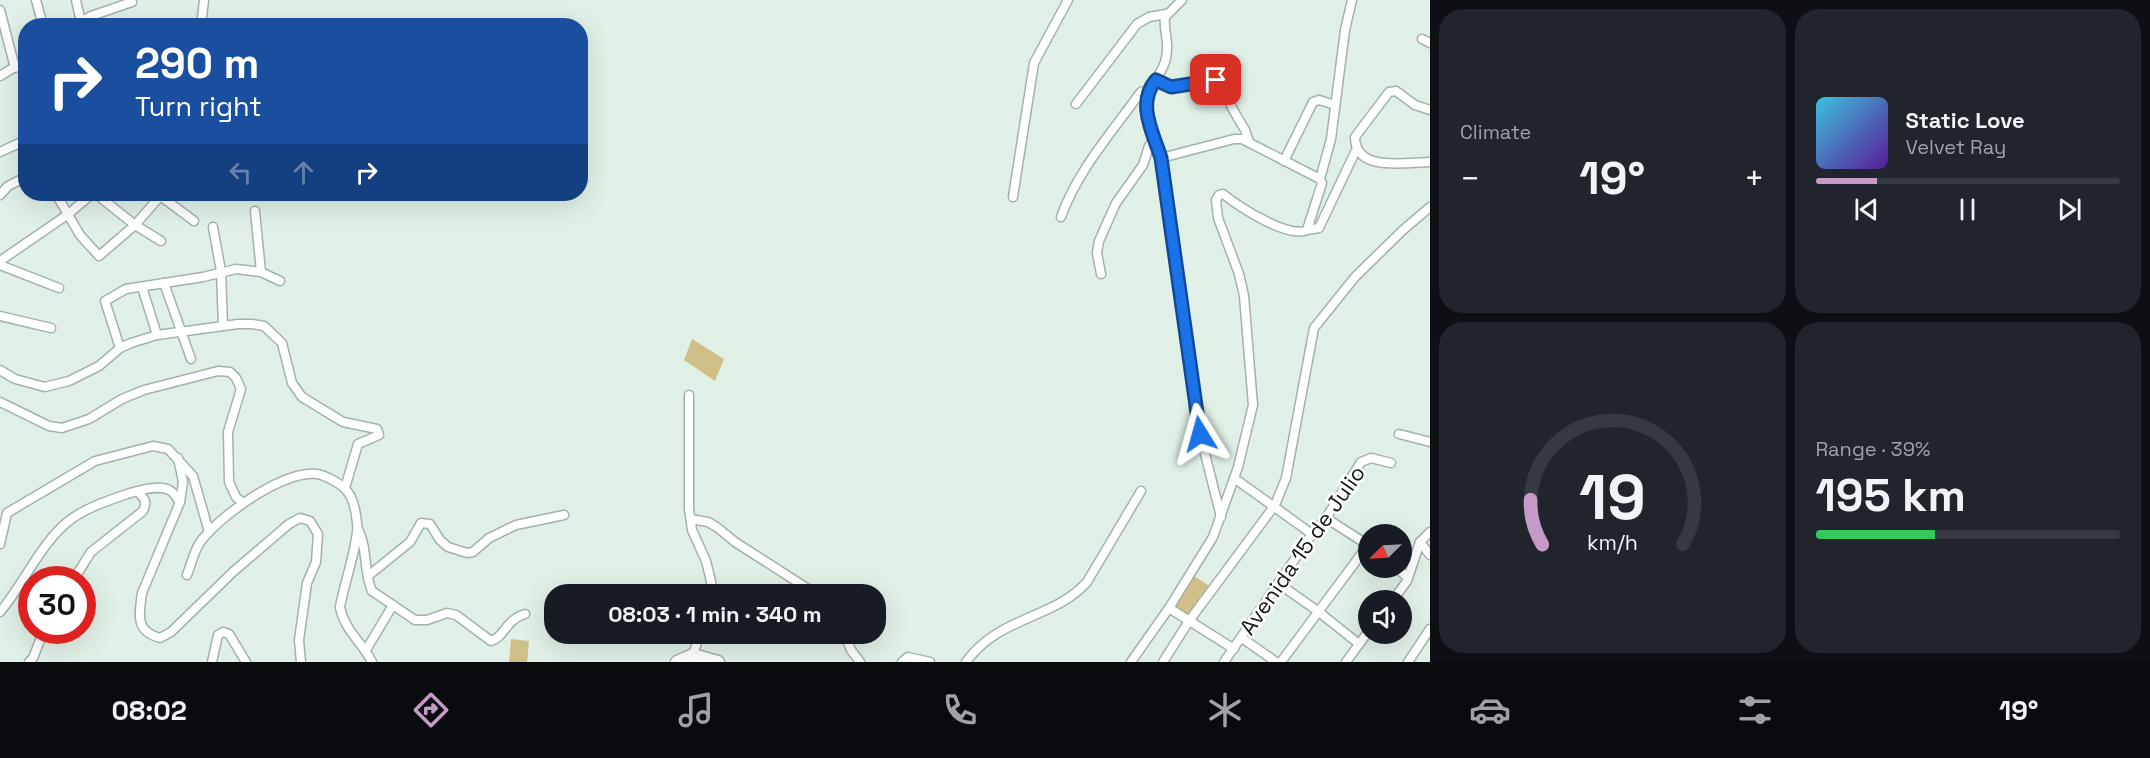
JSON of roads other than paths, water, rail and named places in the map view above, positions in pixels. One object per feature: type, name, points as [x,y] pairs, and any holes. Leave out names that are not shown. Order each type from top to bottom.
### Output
[{"type":"street","points":[[36,0],[41,18]]},
{"type":"street","points":[[76,0],[77,18]]},
{"type":"street","points":[[202,18],[204,0]]},
{"type":"street","points":[[1013,197],[1034,63],[1068,0]]},
{"type":"street","points":[[1076,104],[1137,24],[1149,17],[1166,14],[1182,0]]},
{"type":"street","points":[[1307,230],[1321,187],[1320,179],[1331,139],[1345,30],[1352,0]]},
{"type":"street","points":[[92,18],[132,2]]},
{"type":"street","points":[[0,10],[15,68]]},
{"type":"street","points":[[1166,14],[1164,24],[1168,40],[1167,52],[1164,67],[1149,90],[1146,114],[1161,158],[1200,434],[1221,517]]},
{"type":"street","points":[[0,76],[18,66]]},
{"type":"street","points":[[1156,80],[1171,87],[1221,81],[1249,142]]},
{"type":"street","points":[[1061,217],[1069,196],[1086,166],[1141,92],[1149,90]]},
{"type":"street","points":[[1430,110],[1416,105],[1396,91],[1389,92],[1355,137],[1362,157],[1374,162],[1430,162]]},
{"type":"street","points":[[1284,161],[1313,102],[1319,100],[1335,105]]},
{"type":"street","points":[[1101,274],[1097,253],[1099,241],[1116,203],[1143,165],[1149,146],[1155,139]]},
{"type":"street","points":[[1161,158],[1234,139],[1249,142],[1320,179]]},
{"type":"street","points":[[0,152],[18,144]]},
{"type":"street","points":[[1131,662],[1169,608],[1213,537],[1234,478],[1253,405],[1244,296],[1239,274],[1218,218],[1216,200],[1219,195],[1223,194],[1248,212],[1289,230],[1302,232],[1319,228],[1357,148]]},
{"type":"street","points":[[0,195],[8,186],[18,181]]},
{"type":"street","points":[[60,201],[80,235],[99,256],[135,225],[154,201]]},
{"type":"street","points":[[0,263],[85,201]]},
{"type":"street","points":[[103,201],[161,241]]},
{"type":"street","points":[[169,201],[195,220]]},
{"type":"street","points":[[1163,662],[1190,621],[1275,505],[1286,478],[1314,328],[1355,277],[1430,207]]},
{"type":"street","points":[[255,211],[261,272]]},
{"type":"street","points":[[213,227],[221,271],[223,326]]},
{"type":"street","points":[[0,263],[59,288]]},
{"type":"street","points":[[120,348],[105,301],[126,289],[203,277],[236,268],[261,272],[280,281]]},
{"type":"street","points":[[164,283],[191,359]]},
{"type":"street","points":[[142,287],[157,335]]},
{"type":"street","points":[[0,316],[51,328]]},
{"type":"street","points":[[0,370],[15,379],[45,387],[69,381],[99,366],[120,348],[157,335],[223,326],[252,324],[264,326],[282,343],[292,383],[302,397],[343,422],[377,429],[379,435],[358,444],[345,488]]},
{"type":"street","points":[[0,402],[49,426],[62,428],[89,419],[122,399],[144,390],[218,371],[230,372],[241,389],[228,432],[229,482],[236,497],[243,503]]},
{"type":"street","points":[[689,395],[692,530],[706,561],[711,584]]},
{"type":"street","points":[[1399,434],[1430,442]]},
{"type":"street","points":[[0,544],[4,513],[95,461],[153,446],[168,449],[193,476],[209,532]]},
{"type":"street","points":[[178,458],[183,482],[180,502],[142,592],[141,625],[148,635],[160,638],[171,632],[234,571],[289,524],[300,518],[310,521],[318,534],[316,562],[307,583],[299,640],[301,662]]},
{"type":"street","name":"Avenida 15 de Julio","points":[[1224,662],[1312,534],[1326,518],[1361,462],[1371,458],[1391,463]]},
{"type":"street","points":[[187,575],[199,544],[209,532],[243,503],[279,484],[303,475],[319,474],[345,488],[351,498],[358,528],[364,540],[372,591],[415,620],[420,621],[447,613],[456,615],[491,641],[496,640],[516,616],[525,614]]},
{"type":"street","points":[[1234,478],[1275,505],[1312,534]]},
{"type":"street","points":[[0,612],[16,593],[40,552],[70,520],[95,507],[137,491],[161,488],[171,491],[180,502]]},
{"type":"street","points":[[82,566],[91,552],[143,511],[146,505],[145,500],[137,491]]},
{"type":"street","points":[[966,662],[979,645],[996,633],[1078,592],[1087,582],[1140,491]]},
{"type":"street","points":[[368,576],[410,543],[418,526],[424,522],[430,524],[448,548],[467,553],[473,552],[489,538],[516,525],[564,515]]},
{"type":"street","points":[[1326,518],[1358,539]]},
{"type":"street","points":[[691,519],[708,522],[800,584]]},
{"type":"street","points":[[358,528],[340,607],[347,629],[366,650],[372,662]]},
{"type":"street","points":[[1412,565],[1419,542],[1430,532]]},
{"type":"street","points":[[1419,542],[1430,555]]},
{"type":"street","points":[[1281,662],[1358,559]]},
{"type":"street","points":[[1400,590],[1408,578]]},
{"type":"street","points":[[1278,583],[1358,643]]},
{"type":"street","points":[[366,650],[393,604]]},
{"type":"street","points":[[1169,608],[1234,649]]},
{"type":"street","points":[[1408,662],[1430,629]]},
{"type":"street","points":[[212,662],[218,636],[223,632],[229,634],[246,662]]},
{"type":"street","points":[[1242,638],[1276,662]]},
{"type":"street","points":[[29,662],[38,644]]},
{"type":"street","points":[[849,644],[860,662]]},
{"type":"street","points":[[1346,662],[1359,644]]},
{"type":"street","points":[[902,662],[908,657],[930,662]]},
{"type":"street","points":[[677,662],[692,658],[718,662]]}]
